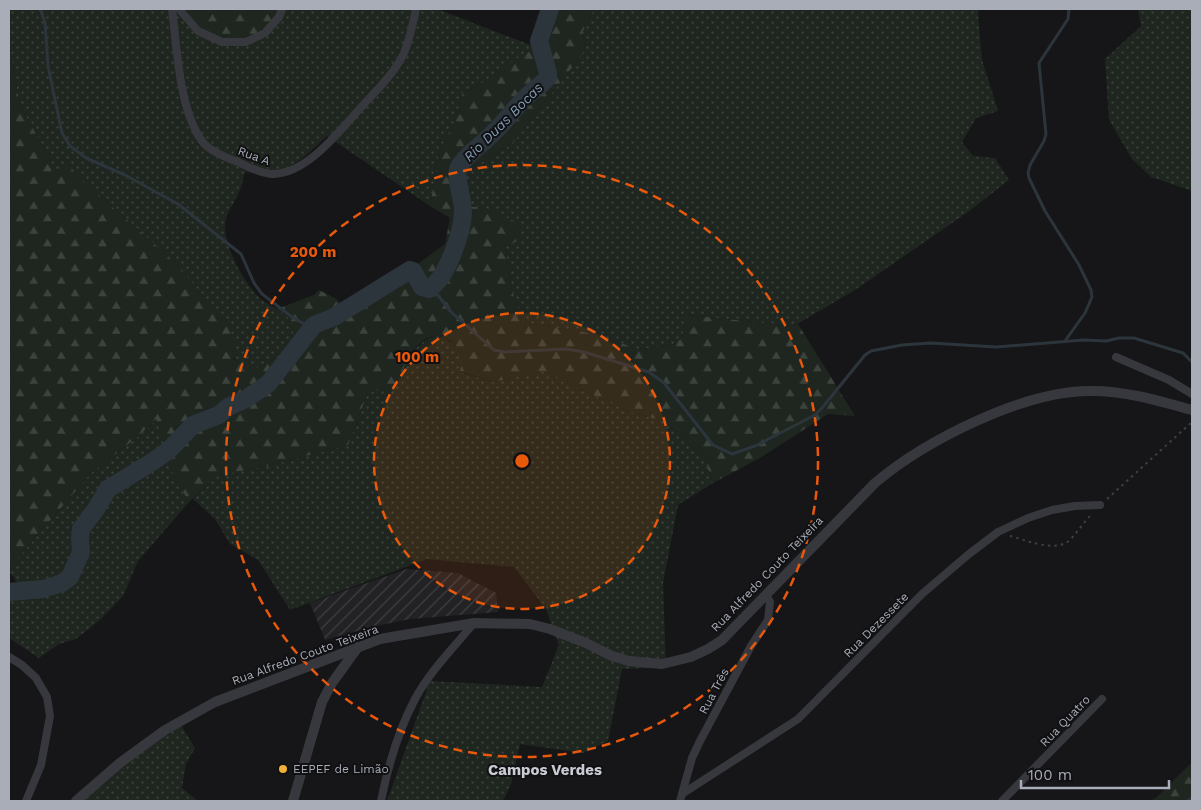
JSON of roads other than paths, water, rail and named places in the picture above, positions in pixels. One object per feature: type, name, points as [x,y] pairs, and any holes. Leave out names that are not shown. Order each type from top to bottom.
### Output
[{"type":"street","name":"Rua A","points":[[172,9],[184,103],[203,142],[224,156],[250,168],[273,174],[300,166],[321,151],[385,82],[404,53],[413,27],[416,9]]},
{"type":"street","points":[[180,9],[198,31],[222,42],[246,42],[265,33],[279,17],[282,9]]},
{"type":"street","points":[[1116,357],[1169,380],[1192,394]]},
{"type":"street","name":"Rua Alfredo Couto Teixeira","points":[[76,801],[121,762],[165,730],[215,702],[380,639],[474,623],[530,624],[550,629],[586,643],[612,656],[629,661],[662,664],[691,657],[722,640],[858,500],[889,471],[929,445],[993,414],[1040,398],[1064,393],[1118,392],[1141,396],[1192,410]]},
{"type":"street","name":"Rua Dezessete","points":[[681,798],[798,719],[922,594],[998,532],[1028,518],[1052,510],[1075,506],[1100,505]]},
{"type":"street","name":"Rua Três","points":[[681,798],[692,758],[700,741],[751,646],[768,620],[770,602],[766,595]]},
{"type":"street","points":[[381,801],[390,759],[416,698],[432,674],[474,623]]},
{"type":"street","points":[[293,801],[322,702],[332,683],[358,647]]},
{"type":"street","points":[[9,657],[22,665],[36,678],[47,697],[50,716],[41,765],[26,801]]},
{"type":"street","name":"Rua Quatro","points":[[1002,801],[1102,699]]},
{"type":"waterway","points":[[40,9],[45,22],[48,66],[62,133],[70,146],[86,158],[125,175],[178,204],[241,254],[254,283],[262,294],[292,317],[308,326],[314,326]]},
{"type":"waterway","name":"Rio Duas Bocas","points":[[9,592],[43,589],[62,583],[70,577],[81,552],[81,529],[108,489],[168,451],[193,425],[219,415],[228,407],[244,400],[268,384],[314,325],[334,317],[410,270],[413,271],[422,287],[429,289],[436,283],[448,265],[460,230],[463,211],[457,173],[460,165],[548,77],[539,41],[550,9]]},
{"type":"waterway","points":[[1065,341],[1085,313],[1092,297],[1091,290],[1079,265],[1045,211],[1028,173],[1030,165],[1046,134],[1039,63],[1068,19],[1069,9]]},
{"type":"waterway","points":[[432,287],[450,311],[494,350],[504,352],[566,349],[584,352],[649,372],[664,383],[713,445],[732,454],[755,446],[815,415],[865,355],[871,351],[902,345],[930,343],[996,347],[1134,338],[1183,353],[1192,362]]},
{"type":"waterway","points":[[1187,801],[1192,798]]},
{"type":"place","name":"EEPEF de Limão","points":[[283,769]]},
{"type":"district","name":"Campos Verdes","points":[[545,770]]}]
